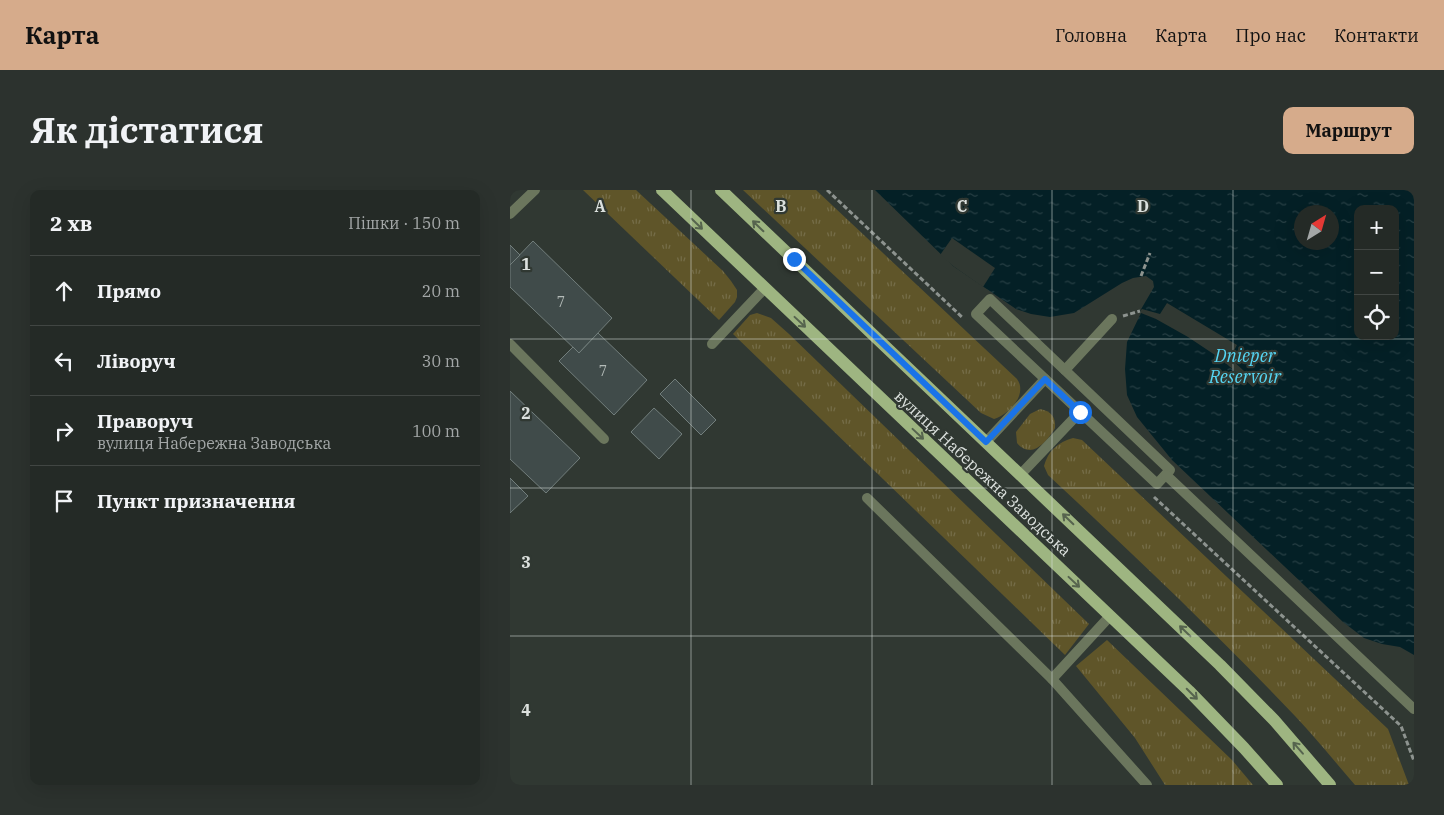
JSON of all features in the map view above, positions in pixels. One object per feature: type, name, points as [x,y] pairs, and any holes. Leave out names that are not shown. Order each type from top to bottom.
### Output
[{"type":"main road","name":"вулиця Набережна Заводська","points":[[662,190],[1188,691],[1244,748],[1276,785]]},
{"type":"main road","name":"вулиця Набережна Заводська","points":[[721,190],[1220,664],[1274,720],[1330,785]]},
{"type":"lane","points":[[510,214],[534,190]]},
{"type":"lane","points":[[712,344],[765,288]]},
{"type":"lane","points":[[990,299],[1170,470],[1157,484],[1045,379],[976,314],[990,299]]},
{"type":"lane","points":[[1065,370],[1112,319]]},
{"type":"lane","points":[[510,344],[604,439]]},
{"type":"lane","points":[[986,442],[1045,379]]},
{"type":"lane","points":[[1021,474],[1080,412]]},
{"type":"lane","points":[[1166,475],[1414,709]]},
{"type":"lane","points":[[867,498],[1052,679],[1147,785]]},
{"type":"lane","points":[[1052,679],[1110,616]]},
{"type":"path","points":[[1141,276],[1150,253]]},
{"type":"green space","points":[[583,190],[636,190],[723,271],[737,290],[735,302],[719,320]]},
{"type":"green space","points":[[743,190],[816,190],[1017,379],[1020,385],[1019,397],[1011,409],[994,419],[981,413]]},
{"type":"green space","points":[[757,313],[771,318],[789,334],[1089,624],[1065,655],[733,334],[750,315]]},
{"type":"green space","points":[[1040,409],[1052,415],[1055,421],[1055,428],[1048,439],[1038,447],[1028,450],[1022,448],[1017,443],[1016,432],[1030,414]]},
{"type":"green space","points":[[1073,438],[1082,440],[1388,729],[1409,785],[1355,785],[1303,724],[1235,654],[1048,475],[1044,466],[1051,452],[1058,445]]},
{"type":"green space","points":[[1107,640],[1232,760],[1253,785],[1165,785],[1135,738],[1076,666]]},
{"type":"water","name":"Dnieper Reservoir","points":[[875,190],[1414,190],[1414,655],[1400,647],[1364,638],[1343,622],[1172,460],[1137,417],[1127,395],[1125,369],[1127,342],[1141,313],[1140,311],[1154,287],[1153,281],[1146,276],[1133,278],[1074,313],[1050,317],[1016,309],[953,266]]},
{"type":"pier","points":[[952,238],[995,268],[983,287],[940,255]]},
{"type":"pier","points":[[1167,303],[1237,345],[1230,358],[1257,383],[1253,387],[1221,359],[1188,337],[1140,311],[1142,309],[1160,314]]},
{"type":"building","points":[[533,241],[612,318],[579,353],[510,287],[510,265]]},
{"type":"building","points":[[510,245],[520,255],[510,265]]},
{"type":"building","points":[[598,333],[647,380],[614,415],[559,361],[573,347],[579,353]]},
{"type":"building","points":[[675,379],[716,420],[701,435],[660,394]]},
{"type":"building","points":[[510,391],[580,458],[546,493],[510,459]]},
{"type":"building","points":[[654,408],[682,434],[659,459],[631,432]]},
{"type":"building","points":[[510,478],[528,496],[510,513]]},
{"type":"route","points":[[794,259],[986,442],[1045,379],[1080,412]]}]
